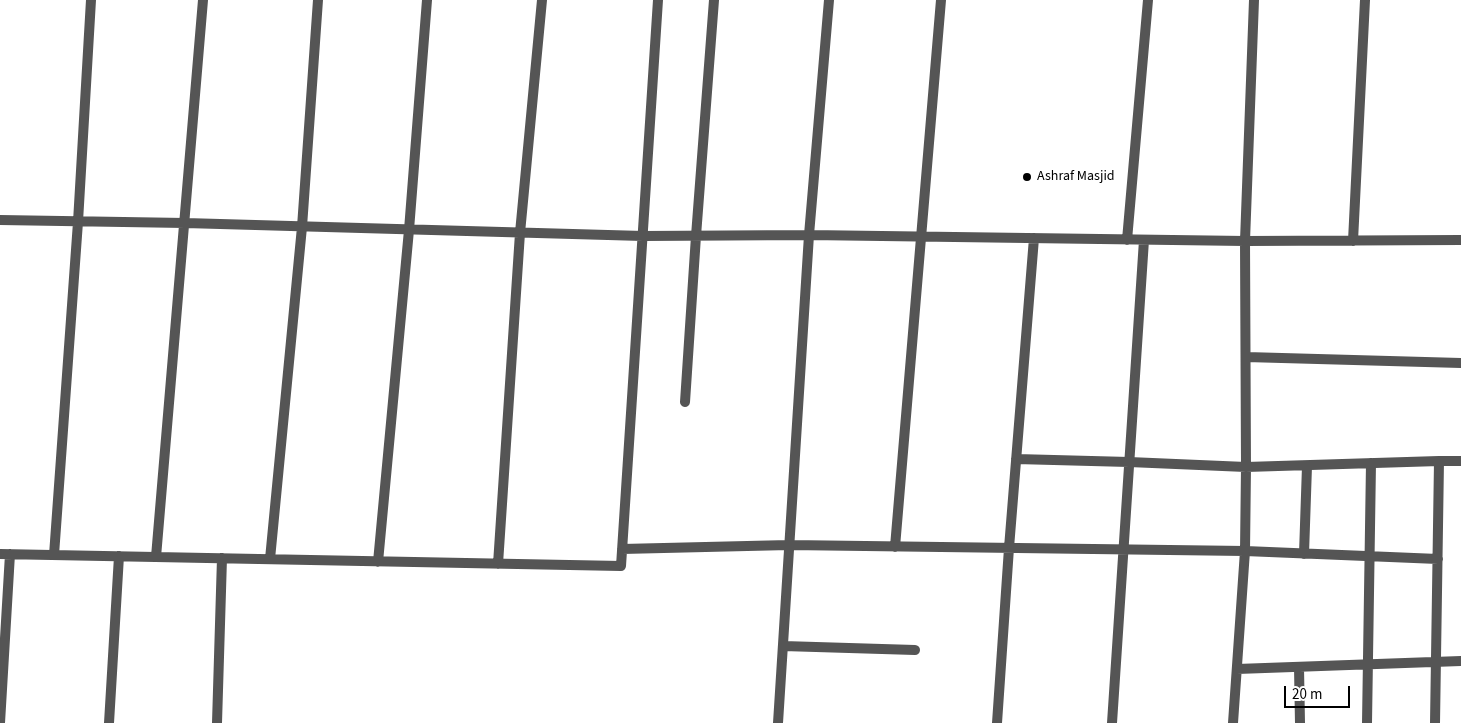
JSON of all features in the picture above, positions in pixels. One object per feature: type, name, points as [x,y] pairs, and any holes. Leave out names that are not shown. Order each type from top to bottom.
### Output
[{"type":"street","points":[[54,555],[78,222],[91,0]]},
{"type":"street","points":[[156,557],[204,0]]},
{"type":"street","points":[[270,559],[302,227],[318,0]]},
{"type":"street","points":[[378,562],[409,230],[427,0]]},
{"type":"street","points":[[498,564],[520,233],[542,0]]},
{"type":"street","points":[[0,723],[5,554],[620,566],[658,0]]},
{"type":"street","points":[[685,402],[714,0]]},
{"type":"street","points":[[778,723],[809,235],[829,0]]},
{"type":"street","points":[[896,547],[941,0]]},
{"type":"street","points":[[1127,240],[1148,0]]},
{"type":"street","points":[[1233,723],[1245,551],[1245,241],[1254,0]]},
{"type":"street","points":[[1353,241],[1365,0]]},
{"type":"street","points":[[0,220],[185,223],[642,236],[809,235],[1245,241],[1461,240]]},
{"type":"street","points":[[997,723],[1034,238]]},
{"type":"street","points":[[1112,723],[1144,240]]},
{"type":"street","points":[[1246,357],[1461,363]]},
{"type":"street","points":[[1016,459],[1246,467],[1461,461]]},
{"type":"street","points":[[1436,723],[1439,461]]},
{"type":"street","points":[[1367,723],[1371,463]]},
{"type":"street","points":[[1304,554],[1306,466]]},
{"type":"street","points":[[622,549],[789,546],[1009,548],[1245,551],[1438,559]]},
{"type":"street","points":[[109,723],[119,556]]},
{"type":"street","points":[[217,723],[222,558]]},
{"type":"street","points":[[783,646],[915,650]]},
{"type":"street","points":[[1237,669],[1461,662]]},
{"type":"street","points":[[1299,667],[1300,723]]},
{"type":"place","name":"Ashraf Masjid","points":[[1027,177]]}]
